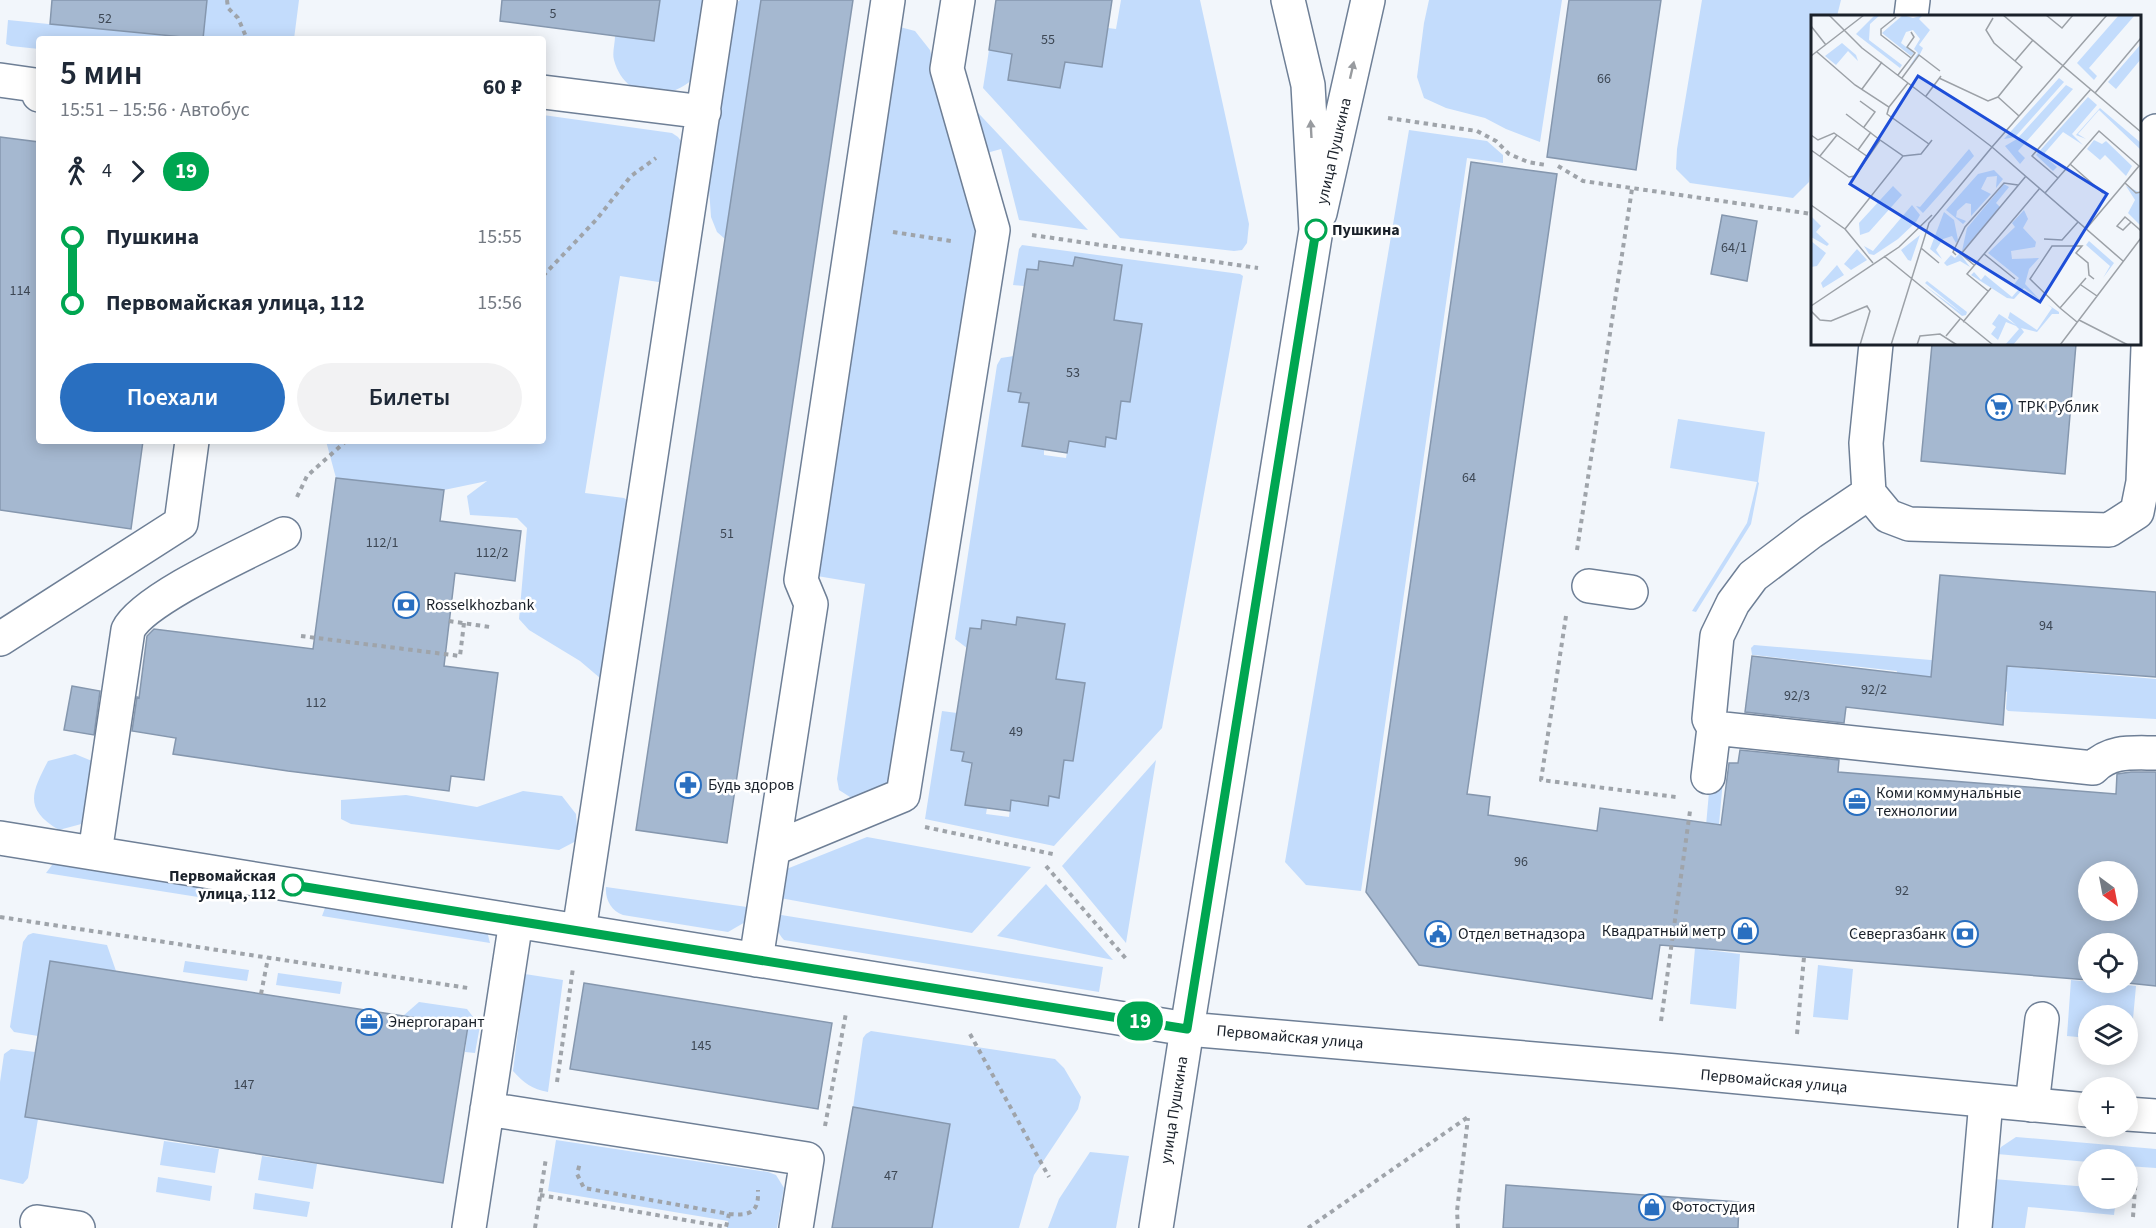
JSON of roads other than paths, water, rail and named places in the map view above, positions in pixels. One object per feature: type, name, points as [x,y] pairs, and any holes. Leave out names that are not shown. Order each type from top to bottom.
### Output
[{"type":"main road","points":[[576,947],[720,0]]},
{"type":"main road","points":[[756,960],[811,604],[801,580],[888,0]]},
{"type":"main road","points":[[775,848],[903,795],[992,238],[947,69],[958,0]]},
{"type":"main road","points":[[1288,0],[1308,84],[1316,230]]},
{"type":"main road","name":"улица Пушкина","points":[[1156,1228],[1316,230],[1368,0]]},
{"type":"main road","points":[[1911,15],[1913,0]]},
{"type":"main road","points":[[0,80],[35,85],[36,88]]},
{"type":"main road","points":[[546,92],[704,112]]},
{"type":"main road","points":[[1876,345],[1866,442],[1869,493],[1888,516],[1909,524],[2109,530],[2146,513],[2143,482],[2153,310],[2156,131]]},
{"type":"main road","points":[[0,639],[181,523],[192,444]]},
{"type":"main road","points":[[1708,777],[1714,728],[1708,719],[1717,636],[1733,603],[1754,576],[1811,532],[1869,493]]},
{"type":"main road","points":[[94,853],[128,630],[133,621],[165,596],[284,534]]},
{"type":"main road","points":[[1589,586],[1631,592]]},
{"type":"main road","points":[[1714,728],[2093,768],[2100,760],[2120,752],[2156,753]]},
{"type":"main road","name":"Первомайская улица","points":[[0,838],[516,921],[576,947],[756,960],[1187,1029],[1676,1071],[2078,1109]]},
{"type":"main road","points":[[469,1228],[516,921]]},
{"type":"main road","points":[[2032,1105],[2042,1019]]},
{"type":"main road","points":[[1975,1228],[1986,1101]]},
{"type":"main road","points":[[487,1109],[807,1158],[796,1228]]},
{"type":"main road","points":[[2138,1115],[2156,1116]]},
{"type":"main road","points":[[37,1222],[78,1228]]},
{"type":"place","name":"Пушкина","points":[[1316,230]]},
{"type":"place","name":"ТРК Рублик","points":[[1999,407]]},
{"type":"place","name":"Rosselkhozbank","points":[[406,605]]},
{"type":"place","name":"Будь здоров","points":[[688,785]]},
{"type":"place","name":"Коми коммунальные технологии","points":[[1857,802]]},
{"type":"place","name":"Первомайская улица, 112","points":[[293,885]]},
{"type":"place","name":"Квадратный метр","points":[[1745,931]]},
{"type":"place","name":"Отдел ветнадзора","points":[[1438,934]]},
{"type":"place","name":"Севергазбанк","points":[[1965,934]]},
{"type":"place","name":"Энергогарант","points":[[369,1022]]},
{"type":"place","name":"Фотостудия","points":[[1652,1207]]}]
